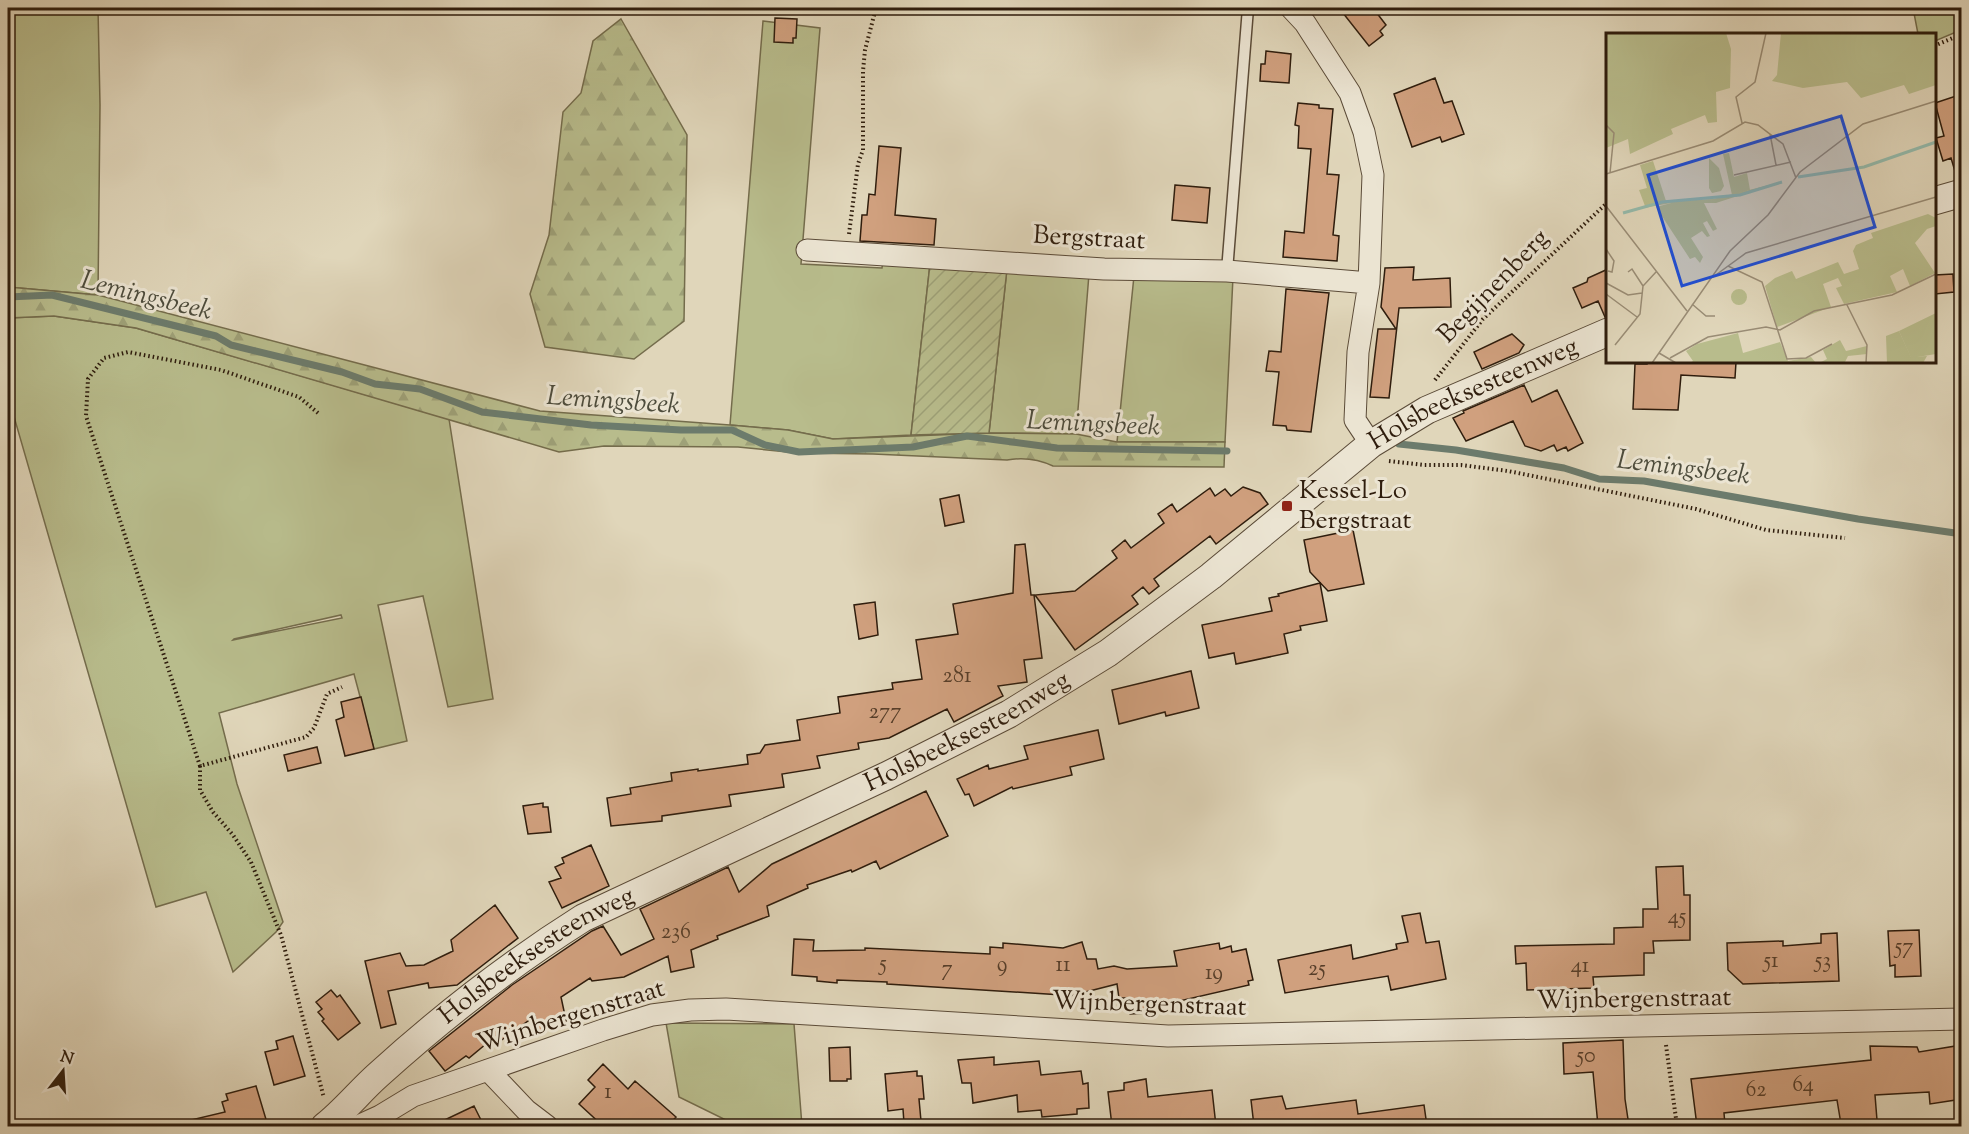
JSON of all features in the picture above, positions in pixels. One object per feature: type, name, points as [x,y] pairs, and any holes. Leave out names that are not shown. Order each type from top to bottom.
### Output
[{"type":"street","points":[[1291,8],[1305,22],[1350,93],[1364,132],[1373,176],[1369,283],[1358,352],[1355,420],[1371,444]]},
{"type":"street","points":[[1936,201],[1962,193]]},
{"type":"street","name":"Bergstraat","points":[[807,250],[1104,268],[1227,271],[1369,283]]},
{"type":"street","name":"Holsbeeksesteenweg","points":[[328,1124],[376,1077],[478,990],[547,940],[583,918],[843,796],[1009,714],[1108,653],[1211,576],[1371,444],[1427,410],[1606,333]]},
{"type":"street","name":"Wijnbergenstraat","points":[[358,1126],[413,1096],[652,1016],[690,1010],[726,1009],[1168,1036],[1962,1019]]},
{"type":"street","points":[[488,1070],[526,1110],[547,1126]]},
{"type":"street","points":[[376,1077],[391,1090],[413,1096]]},
{"type":"lane","points":[[1227,271],[1248,8]]},
{"type":"path","points":[[847,252],[852,201],[862,150],[865,50],[876,8]]},
{"type":"path","points":[[1936,46],[1962,34]]},
{"type":"path","name":"Begijnenberg","points":[[1427,410],[1434,381],[1483,319],[1606,204]]},
{"type":"path","points":[[318,413],[299,397],[221,370],[128,352],[104,358],[88,379],[86,416],[200,766],[200,790],[213,812],[233,835],[251,862],[280,935],[328,1124]]},
{"type":"path","points":[[1371,444],[1388,461],[1424,465],[1461,465],[1508,471],[1696,509],[1766,530],[1845,538]]},
{"type":"path","points":[[200,766],[306,737],[314,728],[327,694],[342,687]]},
{"type":"path","points":[[1664,1026],[1677,1126]]},
{"type":"green space","points":[[8,8],[98,8],[100,105],[98,295],[8,287]]},
{"type":"green space","points":[[1913,8],[1961,8],[1961,30],[1936,41],[1936,33],[1918,33]]},
{"type":"green space","points":[[621,19],[687,135],[684,321],[634,359],[545,347],[530,294],[549,235],[563,112],[581,93],[593,41]]},
{"type":"green space","points":[[763,21],[820,28],[801,264],[882,268],[883,260],[930,264],[911,435],[833,439],[788,430],[730,425]]},
{"type":"green space","points":[[930,264],[1007,269],[989,433],[911,435]]},
{"type":"green space","points":[[1007,269],[1089,274],[1076,434],[989,433]]},
{"type":"green space","points":[[1134,276],[1233,277],[1225,442],[1117,442]]},
{"type":"green space","points":[[8,287],[98,295],[540,411],[788,430],[833,439],[989,433],[1076,434],[1117,442],[1225,442],[1224,467],[1053,466],[1025,459],[798,453],[738,447],[604,446],[559,452],[136,328],[54,316],[8,318]]},
{"type":"green space","points":[[54,316],[136,328],[449,419],[493,699],[448,707],[423,596],[378,605],[407,741],[374,749],[354,674],[219,713],[237,784],[283,922],[276,932],[233,972],[206,892],[156,907],[8,396],[8,318]],"holes":[[[341,615],[342,618],[233,640]]]},
{"type":"green space","points":[[666,1023],[794,1024],[802,1126],[738,1126],[679,1097]]},
{"type":"building","points":[[1339,8],[1373,8],[1386,25],[1380,31],[1383,35],[1369,46]]},
{"type":"building","points":[[775,18],[797,19],[796,38],[793,38],[793,43],[774,42]]},
{"type":"building","points":[[1266,51],[1291,54],[1289,83],[1260,81],[1261,64],[1265,64]]},
{"type":"building","points":[[1435,78],[1444,103],[1452,101],[1464,134],[1442,142],[1440,137],[1412,147],[1394,94]]},
{"type":"building","points":[[1962,94],[1962,178],[1957,178],[1951,158],[1943,161],[1936,138],[1944,136],[1936,103]]},
{"type":"building","points":[[1298,103],[1333,109],[1327,174],[1339,175],[1333,235],[1339,236],[1337,261],[1283,257],[1285,231],[1304,233],[1311,149],[1298,148],[1299,126],[1295,125]]},
{"type":"building","points":[[879,146],[901,148],[895,215],[936,219],[934,245],[860,241],[862,215],[867,215],[869,194],[875,195]]},
{"type":"building","points":[[1175,185],[1210,188],[1207,223],[1172,220]]},
{"type":"building","points":[[1414,267],[1413,280],[1450,278],[1451,307],[1399,308],[1389,398],[1370,397],[1378,329],[1396,329],[1381,307],[1385,268]]},
{"type":"building","points":[[1606,270],[1606,317],[1598,301],[1582,308],[1573,288],[1587,282],[1588,278]]},
{"type":"building","points":[[1953,274],[1954,292],[1936,294],[1936,275]]},
{"type":"building","points":[[1286,289],[1329,293],[1311,432],[1287,430],[1286,426],[1273,425],[1279,372],[1266,371],[1269,351],[1281,352]]},
{"type":"building","points":[[1512,334],[1524,345],[1519,353],[1482,369],[1474,352]]},
{"type":"building","points":[[1736,363],[1735,378],[1681,375],[1678,410],[1633,409],[1635,364]]},
{"type":"building","points":[[1524,385],[1532,402],[1557,390],[1583,443],[1568,451],[1566,447],[1557,451],[1554,445],[1541,451],[1525,446],[1513,421],[1466,441],[1453,418],[1464,413],[1463,411]]},
{"type":"building","points":[[1243,487],[1260,493],[1268,504],[1216,544],[1210,536],[1154,579],[1159,586],[1149,594],[1143,587],[1132,596],[1138,604],[1075,650],[1035,595],[1075,591],[1117,558],[1112,551],[1125,540],[1131,548],[1164,523],[1158,514],[1172,504],[1177,512],[1210,488],[1215,496],[1225,489],[1231,496]]},
{"type":"building","points":[[959,495],[964,522],[945,526],[940,499]]},
{"type":"building","points":[[1353,530],[1364,584],[1328,591],[1310,572],[1304,540]]},
{"type":"building","points":[[1025,544],[1042,658],[1024,660],[1027,682],[998,686],[1003,696],[954,722],[947,709],[889,738],[858,743],[859,749],[817,756],[820,768],[782,774],[784,787],[729,795],[731,806],[662,816],[662,821],[611,826],[607,798],[631,794],[630,788],[672,781],[671,773],[748,764],[747,755],[760,753],[765,745],[800,740],[797,720],[840,713],[838,697],[893,689],[892,683],[922,679],[916,640],[958,634],[953,604],[1013,593],[1015,545]]},
{"type":"building","points":[[1320,583],[1327,621],[1300,626],[1301,630],[1284,634],[1288,653],[1236,664],[1234,653],[1209,658],[1202,625],[1272,611],[1269,598]]},
{"type":"building","points":[[875,602],[878,635],[859,639],[854,605]]},
{"type":"building","points":[[1191,671],[1199,708],[1166,716],[1165,712],[1119,724],[1112,690]]},
{"type":"building","points":[[361,697],[374,749],[345,756],[336,720],[344,717],[341,702]]},
{"type":"building","points":[[1098,730],[1104,759],[1070,767],[1072,775],[1013,789],[1012,787],[974,806],[969,794],[965,795],[957,779],[988,765],[989,769],[1028,759],[1024,746]]},
{"type":"building","points":[[317,747],[321,763],[288,771],[284,755]]},
{"type":"building","points":[[926,791],[948,836],[880,869],[876,861],[852,872],[851,870],[807,885],[808,888],[767,906],[769,916],[717,936],[718,939],[691,950],[694,967],[671,972],[668,956],[624,977],[592,981],[590,978],[561,997],[567,1025],[538,1031],[535,1016],[496,1044],[492,1039],[469,1058],[466,1056],[445,1071],[429,1051],[512,985],[592,931],[603,926],[621,955],[654,939],[640,909],[728,867],[739,892],[772,864]]},
{"type":"building","points":[[543,803],[543,807],[548,807],[551,832],[528,834],[523,806]]},
{"type":"building","points":[[591,845],[609,886],[562,908],[549,882],[561,878],[555,867],[564,863],[562,858]]},
{"type":"building","points":[[1683,866],[1684,895],[1690,895],[1690,940],[1653,941],[1654,953],[1644,953],[1644,975],[1593,977],[1594,988],[1527,990],[1526,963],[1516,964],[1515,946],[1614,944],[1614,928],[1643,927],[1643,909],[1658,909],[1656,867]]},
{"type":"building","points":[[495,905],[518,938],[457,985],[429,988],[428,983],[388,991],[396,1024],[381,1028],[365,961],[400,953],[406,966],[424,965],[453,951],[451,940]]},
{"type":"building","points":[[1420,913],[1426,943],[1439,941],[1446,979],[1391,990],[1388,976],[1285,993],[1278,960],[1351,945],[1353,959],[1397,949],[1396,944],[1408,942],[1402,916]]},
{"type":"building","points":[[1919,930],[1921,976],[1895,977],[1895,965],[1890,966],[1888,931]]},
{"type":"building","points":[[1837,933],[1839,981],[1743,984],[1728,970],[1727,943],[1783,941],[1783,946],[1821,943],[1821,934]]},
{"type":"building","points":[[794,939],[814,940],[813,951],[865,950],[865,948],[990,954],[990,947],[1003,948],[1003,943],[1063,948],[1082,942],[1087,959],[1096,959],[1098,969],[1114,966],[1127,969],[1177,966],[1174,951],[1219,943],[1220,949],[1231,946],[1232,952],[1246,949],[1253,980],[1248,981],[1249,985],[1166,1004],[1166,1012],[1130,1014],[1130,998],[1119,998],[1117,984],[1062,998],[1062,995],[887,984],[887,982],[817,981],[817,977],[792,975]]},
{"type":"building","points":[[331,990],[337,997],[340,995],[360,1023],[338,1040],[322,1021],[324,1019],[318,1012],[322,1009],[316,1002]]},
{"type":"building","points":[[293,1036],[305,1076],[274,1085],[265,1052],[278,1049],[276,1041]]},
{"type":"building","points":[[1623,1040],[1625,1099],[1629,1126],[1598,1126],[1593,1072],[1564,1074],[1563,1043]]},
{"type":"building","points":[[1962,1045],[1962,1099],[1930,1104],[1929,1092],[1875,1095],[1877,1120],[1841,1124],[1837,1100],[1724,1113],[1725,1125],[1697,1126],[1691,1079],[1871,1060],[1870,1046],[1917,1047],[1919,1052]]},
{"type":"building","points":[[850,1047],[851,1079],[830,1081],[829,1048]]},
{"type":"building","points":[[994,1057],[994,1065],[1039,1061],[1041,1075],[1081,1071],[1083,1084],[1088,1083],[1089,1108],[1077,1109],[1077,1114],[1042,1117],[1041,1110],[1018,1112],[1017,1095],[973,1103],[971,1083],[962,1083],[958,1060]]},
{"type":"building","points":[[603,1064],[628,1089],[635,1081],[676,1117],[668,1126],[603,1126],[579,1104],[595,1087],[588,1080]]},
{"type":"building","points":[[917,1071],[917,1076],[922,1076],[924,1099],[919,1099],[921,1121],[904,1123],[903,1109],[888,1111],[885,1074]]},
{"type":"building","points":[[1146,1079],[1148,1097],[1212,1090],[1216,1126],[1112,1126],[1108,1092],[1124,1090],[1124,1083]]},
{"type":"building","points":[[256,1086],[268,1126],[192,1126],[191,1120],[225,1112],[222,1102],[228,1100],[226,1094]]},
{"type":"building","points":[[1282,1096],[1286,1109],[1356,1100],[1358,1114],[1424,1105],[1427,1126],[1254,1126],[1251,1100]]},
{"type":"building","points":[[474,1106],[484,1126],[432,1126]]},
{"type":"waterway","name":"Lemingsbeek","points":[[8,297],[52,295],[216,336],[231,345],[342,372],[375,384],[420,389],[482,412],[591,425],[681,430],[732,430],[765,445],[799,452],[913,447],[967,436],[1057,448],[1227,451]]},
{"type":"waterway","name":"Lemingsbeek","points":[[1399,444],[1456,450],[1564,468],[1599,479],[1644,481],[1858,519],[1962,534]]},
{"type":"place","name":"Kessel-Lo Bergstraat","points":[[1287,506]]}]
